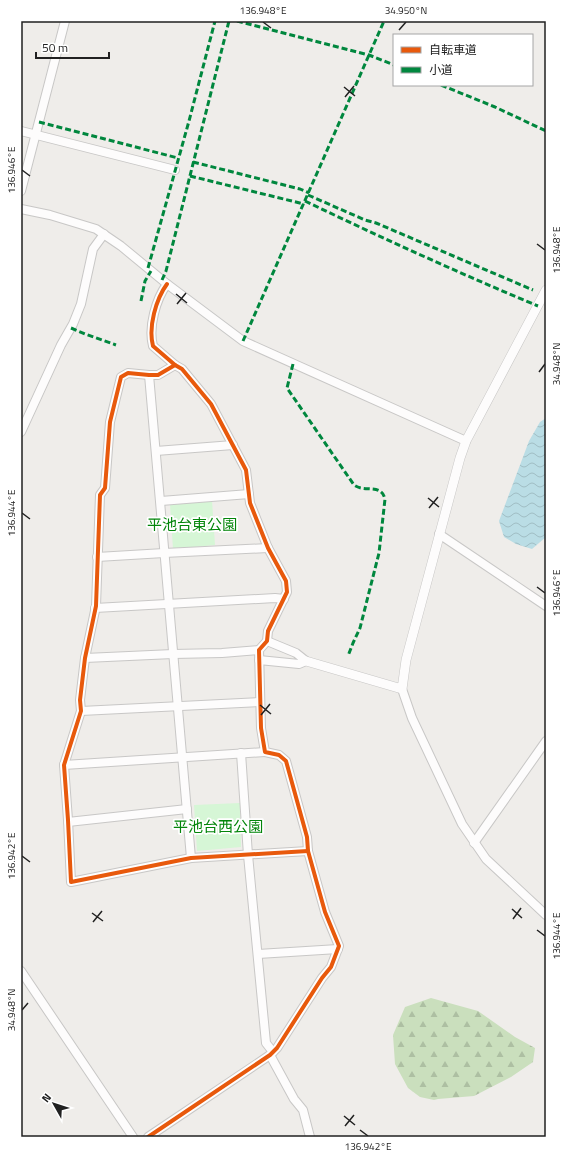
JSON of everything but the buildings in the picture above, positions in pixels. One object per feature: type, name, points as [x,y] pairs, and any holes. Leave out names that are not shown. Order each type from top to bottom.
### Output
[{"type":"street","points":[[21,191],[65,21]]},
{"type":"street","points":[[21,131],[175,170]]},
{"type":"street","points":[[21,209],[50,215],[96,229],[121,246],[167,284],[243,342],[466,441]]},
{"type":"street","points":[[21,432],[61,345],[73,324],[80,304],[93,249],[104,234]]},
{"type":"street","points":[[167,284],[162,290],[152,322],[151,333],[153,346],[175,365],[182,369],[211,404],[246,470],[250,503],[268,548],[286,581],[287,592],[268,631],[267,641],[259,650],[261,728],[265,752]]},
{"type":"street","points":[[546,290],[466,441],[439,534],[406,660],[402,689],[412,718],[462,824],[474,843],[486,859],[497,870],[546,914]]},
{"type":"street","points":[[175,365],[158,375],[128,373],[121,377],[110,422],[105,488],[100,495],[95,608],[85,658],[80,700],[82,711],[64,765],[71,882],[191,858],[308,851]]},
{"type":"street","points":[[149,375],[191,858]]},
{"type":"street","points":[[156,451],[233,445]]},
{"type":"street","points":[[161,501],[249,494]]},
{"type":"street","points":[[439,534],[546,606]]},
{"type":"street","points":[[97,557],[268,548]]},
{"type":"street","points":[[95,608],[275,598],[284,599]]},
{"type":"street","points":[[267,641],[296,653],[306,661],[402,689]]},
{"type":"street","points":[[85,658],[222,653],[259,650]]},
{"type":"street","points":[[259,660],[299,664],[306,661]]},
{"type":"street","points":[[82,711],[260,702]]},
{"type":"street","points":[[474,843],[546,741]]},
{"type":"street","points":[[64,765],[241,753],[265,752],[279,755],[286,761],[307,837],[308,851],[325,912],[339,946],[331,967],[322,978],[277,1048],[148,1137]]},
{"type":"street","points":[[241,753],[248,855],[266,1042],[294,1099],[303,1110],[310,1137]]},
{"type":"street","points":[[68,822],[187,809]]},
{"type":"street","points":[[258,954],[338,949]]},
{"type":"street","points":[[21,971],[133,1137]]},
{"type":"green space","name":"平池台東公園","points":[[212,500],[215,545],[173,549],[170,504]]},
{"type":"green space","name":"平池台西公園","points":[[240,803],[241,847],[197,851],[194,805]]},
{"type":"green space","points":[[431,998],[478,1011],[515,1037],[535,1048],[533,1062],[511,1077],[474,1096],[434,1100],[420,1097],[408,1088],[395,1064],[393,1035],[405,1007]]},
{"type":"water","points":[[546,418],[546,537],[532,549],[516,544],[504,537],[499,521],[529,441],[540,422]]},
{"type":"marked path","points":[[148,268],[215,21]]},
{"type":"marked path","points":[[162,280],[166,271],[229,21]]},
{"type":"marked path","points":[[237,21],[369,55],[393,65]]},
{"type":"marked path","points":[[243,341],[384,21]]},
{"type":"marked path","points":[[443,86],[495,107],[546,131]]},
{"type":"marked path","points":[[39,122],[178,158]]},
{"type":"marked path","points":[[193,162],[300,189],[309,193]]},
{"type":"marked path","points":[[190,176],[304,204]]},
{"type":"marked path","points":[[308,195],[533,290]]},
{"type":"marked path","points":[[305,201],[421,255],[538,306]]},
{"type":"marked path","points":[[141,301],[145,281],[151,271]]},
{"type":"marked path","points":[[71,328],[116,345]]},
{"type":"marked path","points":[[293,364],[287,388],[354,485],[380,491],[385,499],[379,553],[360,628],[348,656]]},
{"type":"cycle path","points":[[148,1137],[270,1055],[277,1048],[322,978],[331,967],[339,946],[325,912],[308,851],[307,837],[286,761],[279,755],[265,752],[261,728],[259,650],[267,641],[268,631],[287,592],[286,581],[268,548],[250,503],[246,470],[211,404],[182,369],[175,365],[153,346],[152,322],[159,297],[167,284]]},
{"type":"cycle path","points":[[175,365],[158,375],[128,373],[121,377],[110,422],[105,488],[100,495],[96,606],[85,658],[80,700],[81,711],[64,765],[71,882],[191,858],[308,851]]}]
